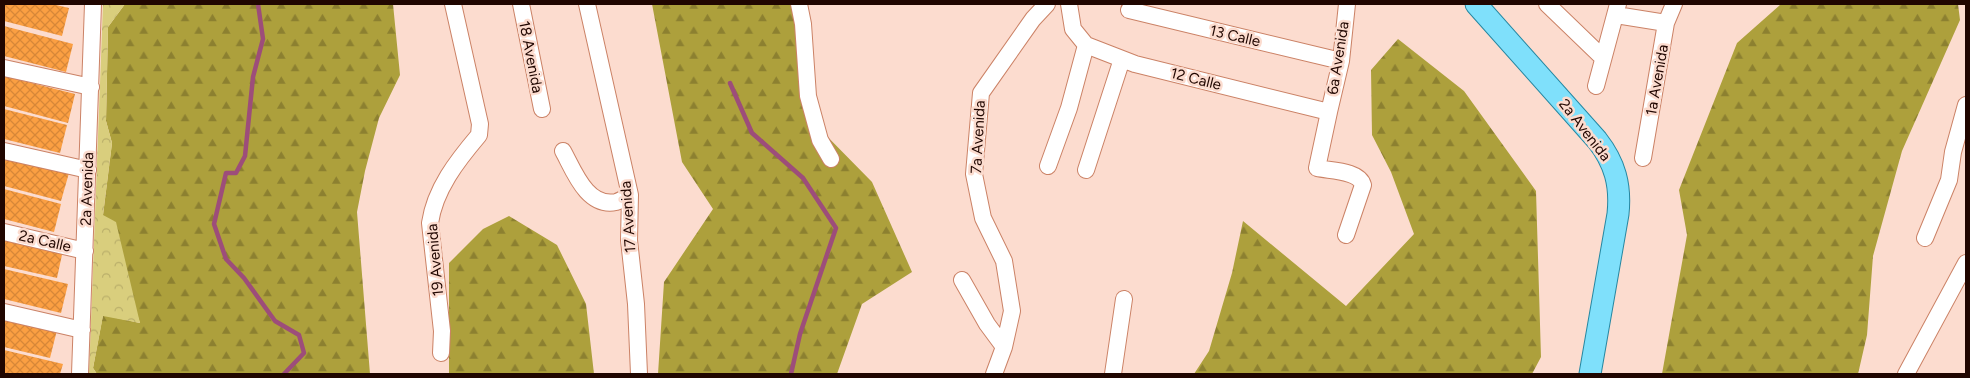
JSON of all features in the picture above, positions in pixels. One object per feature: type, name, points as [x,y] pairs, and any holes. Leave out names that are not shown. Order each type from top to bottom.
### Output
[{"type":"main road","name":"2a Avenida","points":[[1476,4],[1597,140],[1607,154],[1617,174],[1620,191],[1618,214],[1590,374]]},
{"type":"street","name":"19 Avenida","points":[[441,353],[442,331],[430,223],[432,208],[438,191],[478,135],[480,124],[453,4]]},
{"type":"street","name":"18 Avenida","points":[[521,4],[542,110]]},
{"type":"street","name":"17 Avenida","points":[[588,4],[630,195],[629,240],[636,304],[639,374]]},
{"type":"street","points":[[799,4],[803,24],[808,96],[820,140],[831,159]]},
{"type":"street","name":"7a Avenida","points":[[994,374],[1004,347],[1012,311],[1004,261],[983,218],[974,174],[981,93],[1033,19],[1047,4]]},
{"type":"street","points":[[1048,166],[1069,108],[1086,45],[1073,30],[1068,4]]},
{"type":"street","name":"6a Avenida","points":[[1329,112],[1341,61],[1346,4]]},
{"type":"street","points":[[1547,4],[1602,57]]},
{"type":"street","name":"1a Avenida","points":[[1643,158],[1666,23],[1674,4]]},
{"type":"street","name":"2a Avenida","points":[[80,374],[91,87],[90,5]]},
{"type":"street","name":"13 Calle","points":[[1129,10],[1341,61]]},
{"type":"street","points":[[1596,86],[1602,57],[1617,10],[1666,23]]},
{"type":"street","name":"12 Calle","points":[[1086,45],[1135,64],[1329,112]]},
{"type":"street","points":[[1086,170],[1122,59]]},
{"type":"street","points":[[4,68],[91,87]]},
{"type":"street","points":[[1925,238],[1949,180],[1953,152],[1966,105]]},
{"type":"street","points":[[1329,112],[1317,168],[1356,175],[1363,185],[1346,236]]},
{"type":"street","points":[[4,150],[88,170]]},
{"type":"street","points":[[563,151],[584,187],[593,197],[602,202],[616,202],[630,195]]},
{"type":"street","name":"2a Calle","points":[[4,232],[85,251]]},
{"type":"street","points":[[1906,374],[1966,263]]},
{"type":"street","points":[[962,280],[987,324],[1004,347]]},
{"type":"street","points":[[1114,374],[1124,299]]},
{"type":"street","points":[[4,312],[82,330]]},
{"type":"green space","points":[[103,4],[125,4],[108,27],[106,121],[112,143],[103,215],[116,222],[140,323],[103,316],[93,368],[97,374],[89,374]]},
{"type":"green space","points":[[125,4],[393,4],[400,75],[379,118],[365,171],[357,212],[370,374],[97,374],[93,368],[103,315],[140,323],[103,215],[112,143],[106,121],[108,27]]},
{"type":"green space","points":[[652,4],[793,4],[814,123],[872,182],[912,272],[862,304],[837,374],[658,374],[664,282],[713,209],[682,162]]},
{"type":"green space","points":[[1781,4],[1958,4],[1960,20],[1902,151],[1873,256],[1867,335],[1858,374],[1662,374],[1687,235],[1679,190],[1737,43]]},
{"type":"green space","points":[[1398,39],[1464,91],[1536,191],[1541,357],[1532,374],[1194,374],[1209,351],[1232,273],[1243,221],[1346,306],[1414,234],[1391,172],[1372,135],[1371,70]]},
{"type":"green space","points":[[509,216],[557,245],[586,304],[594,374],[449,374],[449,263],[483,229]]},
{"type":"building","points":[[4,4],[52,4],[69,8],[62,36],[4,21]]},
{"type":"building","points":[[4,26],[73,44],[66,72],[4,56]]},
{"type":"building","points":[[4,76],[75,94],[68,123],[4,106]]},
{"type":"building","points":[[4,109],[67,125],[60,153],[4,139]]},
{"type":"building","points":[[4,156],[69,173],[61,201],[4,186]]},
{"type":"building","points":[[4,189],[61,204],[54,232],[4,219]]},
{"type":"building","points":[[4,236],[63,250],[57,278],[4,266]]},
{"type":"building","points":[[4,269],[68,284],[61,313],[4,299]]},
{"type":"building","points":[[4,317],[57,330],[50,358],[4,347]]},
{"type":"building","points":[[4,350],[63,364],[60,374],[4,374]]},
{"type":"waterway","points":[[258,4],[263,39],[253,77],[245,156],[236,173],[226,173],[214,224],[226,259],[244,278],[275,321],[299,335],[304,353],[284,374]]},
{"type":"waterway","points":[[730,83],[752,133],[803,178],[836,228],[800,334],[791,374]]}]
